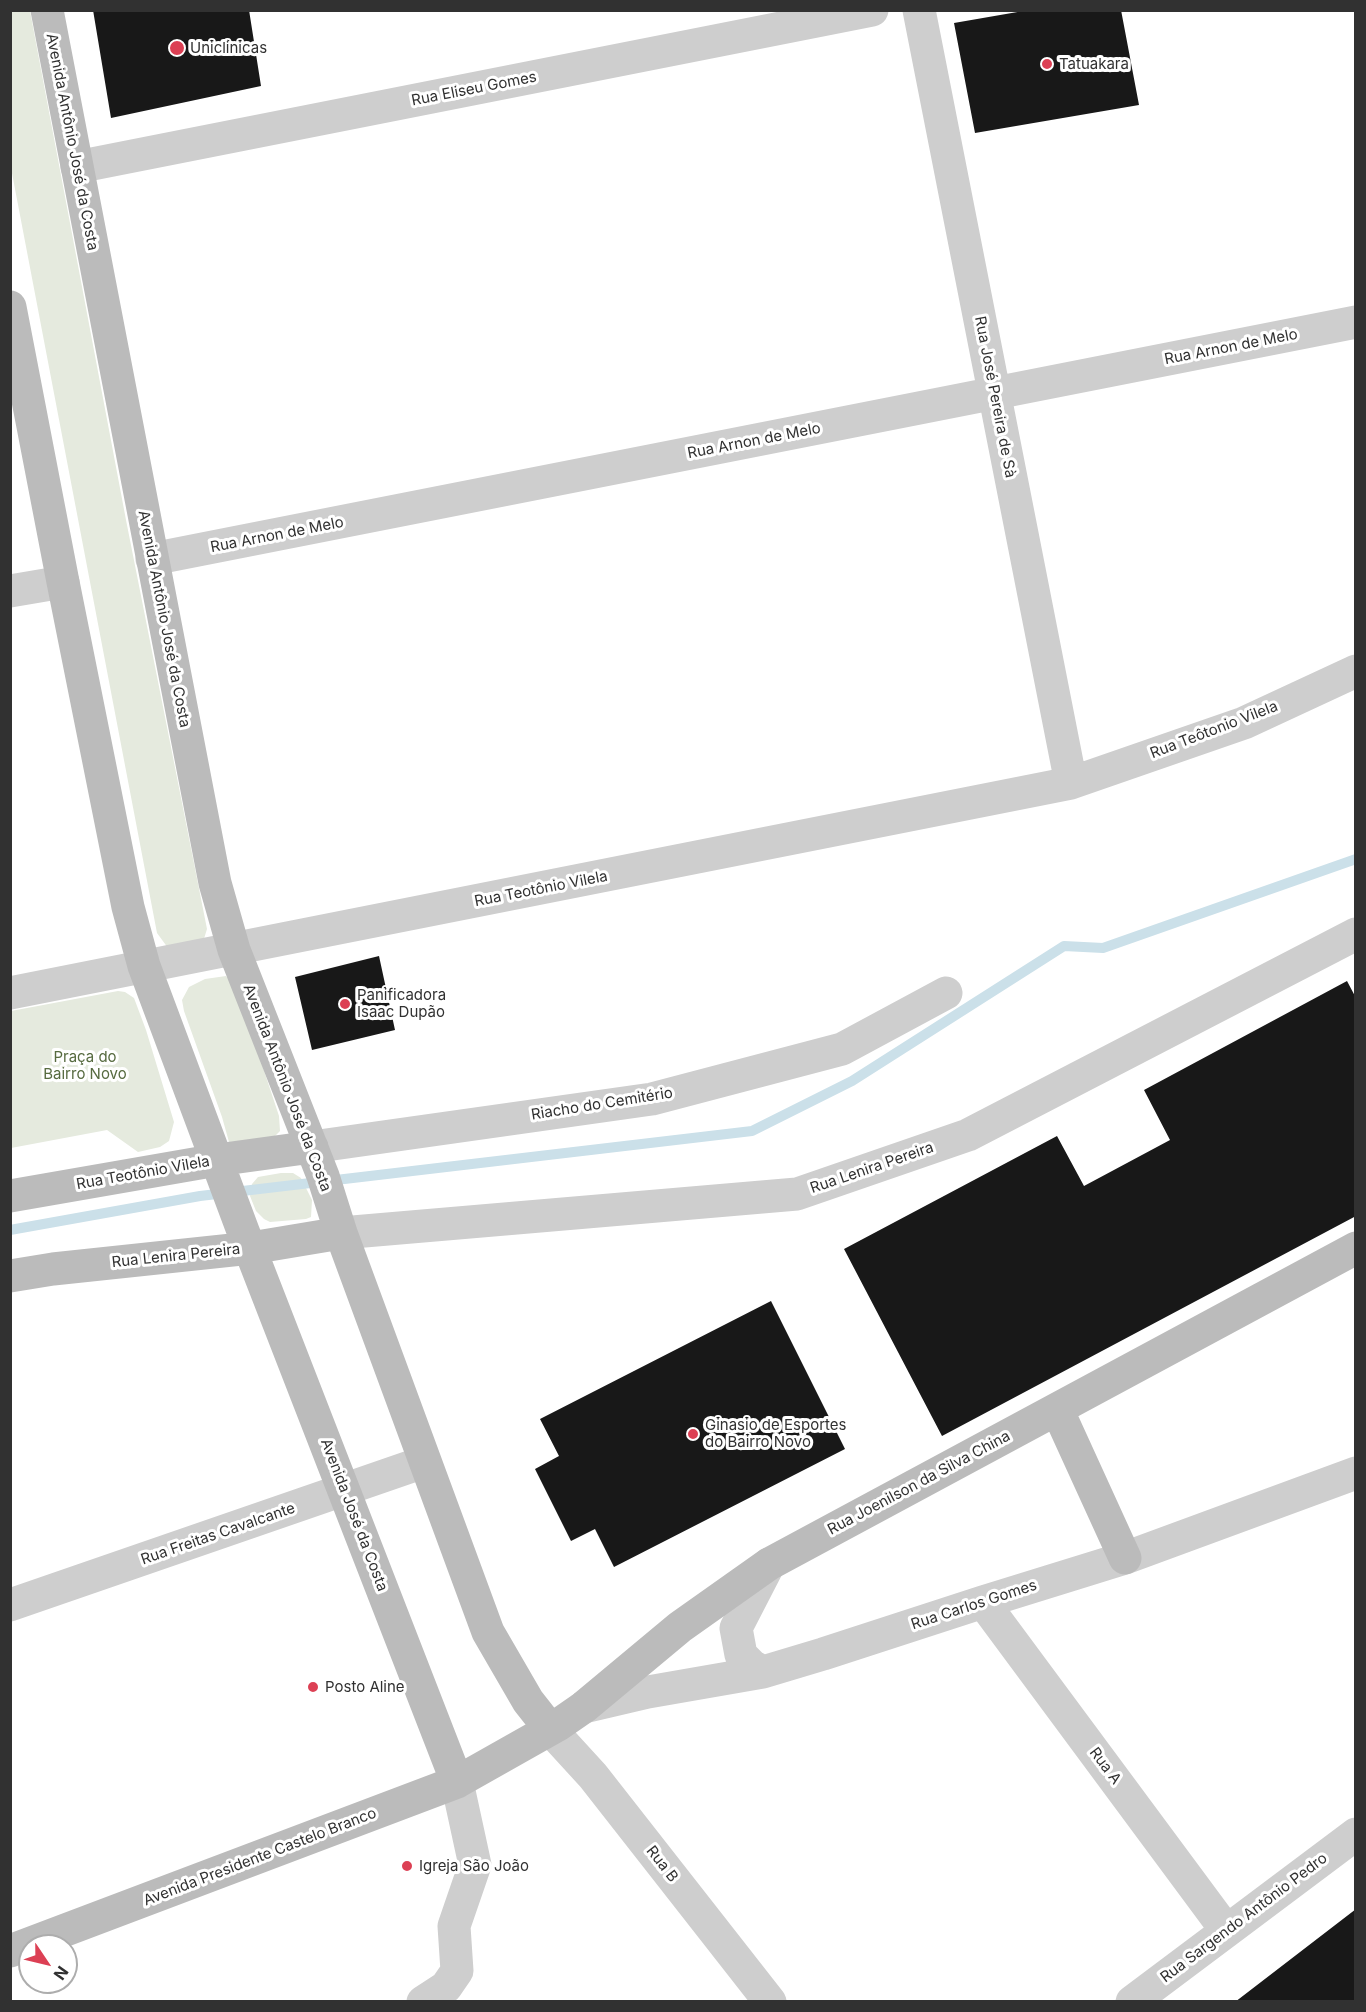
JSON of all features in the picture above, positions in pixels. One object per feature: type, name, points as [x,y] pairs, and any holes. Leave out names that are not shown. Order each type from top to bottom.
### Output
[{"type":"main road","name":"Avenida Antônio José da Costa","points":[[47,10],[215,883],[234,950],[317,1161],[424,1462],[488,1632],[528,1701],[550,1729]]},
{"type":"main road","points":[[10,307],[128,907],[144,966],[247,1239]]},
{"type":"main road","name":"Rua Teotônio Vilela","points":[[10,1196],[317,1161]]},
{"type":"main road","name":"Rua Lenira Pereira","points":[[10,1276],[338,1223]]},
{"type":"main road","name":"Avenida José da Costa","points":[[247,1239],[456,1782]]},
{"type":"main road","name":"Rua Joenilson da Silva China","points":[[506,1755],[584,1707],[680,1627],[769,1564],[1356,1248]]},
{"type":"main road","points":[[1058,1409],[1125,1558]]},
{"type":"main road","name":"Avenida Presidente Castelo Branco","points":[[10,1952],[456,1782],[506,1755]]},
{"type":"street","name":"Rua Eliseu Gomes","points":[[77,167],[872,10]]},
{"type":"street","name":"Rua José Pereira de Sà","points":[[919,10],[1071,783]]},
{"type":"street","name":"Rua Arnon de Melo","points":[[152,559],[1356,322]]},
{"type":"street","points":[[10,591],[63,582]]},
{"type":"street","name":"Rua Teôtonio Vilela","points":[[1071,783],[1244,723],[1356,671]]},
{"type":"street","name":"Rua Teotônio Vilela","points":[[10,993],[1071,783]]},
{"type":"street","name":"Rua Lenira Pereira","points":[[338,1223],[796,1194],[968,1135],[1356,934]]},
{"type":"street","name":"Riacho do Cemitério","points":[[317,1161],[652,1099],[842,1048],[946,993]]},
{"type":"street","name":"Rua Freitas Cavalcante","points":[[10,1605],[424,1462]]},
{"type":"street","name":"Rua Carlos Gomes","points":[[584,1707],[648,1692],[762,1672],[823,1654],[1125,1558],[1356,1473]]},
{"type":"street","points":[[762,1672],[741,1655],[736,1628],[769,1564]]},
{"type":"street","name":"Rua A","points":[[983,1602],[1226,1930]]},
{"type":"street","name":"Rua B","points":[[550,1729],[593,1776],[770,2001]]},
{"type":"street","points":[[423,2001],[446,1987],[457,1971],[454,1926],[475,1864],[456,1782]]},
{"type":"street","name":"Rua Sargendo Antônio Pedro","points":[[1132,2001],[1356,1834]]},
{"type":"green space","points":[[10,11],[30,11],[126,520],[207,929],[203,942],[168,948],[157,933],[11,168]]},
{"type":"green space","points":[[226,976],[237,989],[279,1116],[280,1131],[271,1140],[229,1142],[184,1011],[182,1000],[189,987],[205,979]]},
{"type":"green space","name":"Praça do Bairro Novo","points":[[118,991],[125,992],[134,998],[146,1030],[174,1122],[169,1141],[160,1147],[138,1152],[107,1130],[11,1148],[11,1011]]},
{"type":"green space","points":[[293,1173],[301,1178],[312,1200],[311,1217],[270,1222],[256,1211],[250,1196],[252,1184],[258,1177]]},
{"type":"building","name":"Uniclinicas","points":[[93,10],[249,10],[261,86],[111,118]]},
{"type":"building","name":"Tatuakara","points":[[1029,10],[1121,10],[1139,105],[975,133],[954,23]]},
{"type":"building","name":"Panificadora Isaac Dupão","points":[[379,956],[395,1030],[312,1050],[295,977]]},
{"type":"building","points":[[1347,981],[1356,998],[1356,1216],[942,1436],[844,1249],[1057,1136],[1084,1186],[1170,1140],[1144,1090]]},
{"type":"building","name":"Ginasio de Esportes do Bairro Novo","points":[[771,1301],[845,1449],[614,1567],[595,1529],[571,1541],[535,1469],[559,1456],[540,1419]]},
{"type":"building","points":[[1356,1909],[1356,2002],[1235,2002]]},
{"type":"waterway","points":[[10,1230],[200,1196],[752,1131],[852,1081],[1064,946],[1103,948],[1356,859]]},
{"type":"place","name":"Uniclinicas","points":[[177,48]]},
{"type":"place","name":"Tatuakara","points":[[1047,64]]},
{"type":"place","name":"Panificadora Isaac Dupão","points":[[345,1004]]},
{"type":"place","name":"Ginasio de Esportes do Bairro Novo","points":[[693,1434]]},
{"type":"place","name":"Posto Aline","points":[[313,1687]]},
{"type":"place","name":"Igreja São João","points":[[407,1866]]}]
